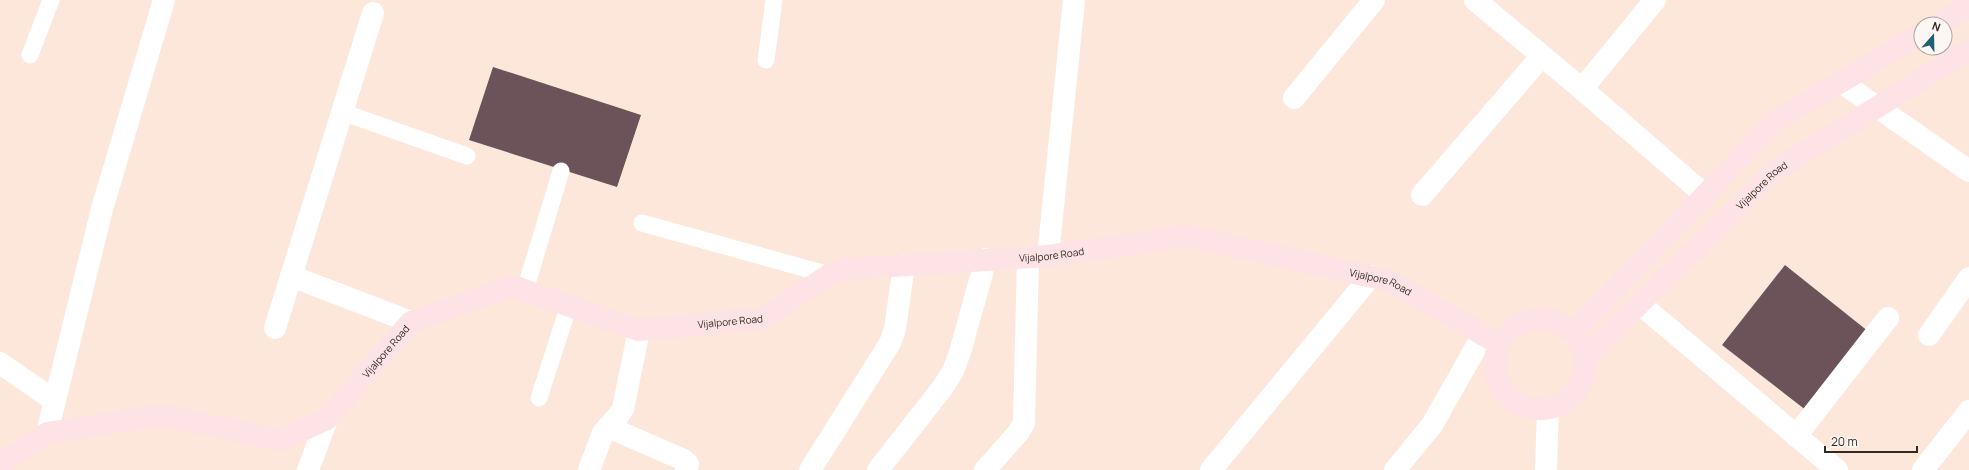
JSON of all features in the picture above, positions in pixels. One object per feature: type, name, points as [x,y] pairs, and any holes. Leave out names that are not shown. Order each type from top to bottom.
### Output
[{"type":"main road","points":[[1952,16],[1969,6]]},
{"type":"main road","points":[[1573,333],[1777,120],[1913,39]]},
{"type":"main road","name":"Vijalpore Road","points":[[1584,358],[1776,170],[1969,50]]},
{"type":"main road","name":"Vijalpore Road","points":[[0,465],[47,433],[160,415],[281,440],[327,419],[411,322],[512,286],[639,330],[764,318],[829,275],[845,269],[1038,256],[1187,236],[1391,281],[1491,339]]},
{"type":"main road","points":[[1534,320],[1548,320],[1562,325],[1573,333],[1581,345],[1584,358],[1584,372],[1580,384],[1566,399],[1548,408],[1534,408],[1520,404],[1509,396],[1500,385],[1495,372],[1495,358],[1491,339],[1508,332],[1519,324],[1534,320]]},
{"type":"street","points":[[47,433],[105,199],[164,0]]},
{"type":"street","points":[[985,470],[1024,423],[1038,256],[1074,0]]},
{"type":"street","points":[[1294,98],[1374,0]]},
{"type":"street","points":[[1475,0],[1541,57],[1582,89],[1705,195]]},
{"type":"street","points":[[1582,89],[1655,0]]},
{"type":"street","points":[[275,328],[373,13]]},
{"type":"street","points":[[1422,195],[1541,57]]},
{"type":"street","points":[[1841,82],[1969,171]]},
{"type":"street","points":[[878,470],[953,372],[986,259]]},
{"type":"street","points":[[810,470],[890,343],[895,329],[904,265]]},
{"type":"street","points":[[291,276],[411,322]]},
{"type":"street","points":[[1211,470],[1371,276]]},
{"type":"street","points":[[1930,336],[1969,278]]},
{"type":"street","points":[[1640,304],[1837,470]]},
{"type":"street","points":[[1796,436],[1888,318]]},
{"type":"street","points":[[589,470],[603,433],[622,409],[639,330]]},
{"type":"street","points":[[1395,470],[1432,425],[1491,339]]},
{"type":"street","points":[[0,363],[54,401]]},
{"type":"street","points":[[1546,470],[1548,408]]},
{"type":"street","points":[[1923,470],[1969,411]]},
{"type":"street","points":[[308,470],[327,419]]},
{"type":"street","points":[[608,427],[684,460],[688,464],[686,470]]},
{"type":"lane","points":[[30,55],[51,0]]},
{"type":"lane","points":[[766,60],[774,0]]},
{"type":"lane","points":[[342,112],[467,156]]},
{"type":"lane","points":[[525,290],[562,171]]},
{"type":"lane","points":[[642,223],[829,275]]},
{"type":"lane","points":[[539,398],[569,306]]},
{"type":"building","points":[[493,67],[641,115],[617,187],[469,140]]},
{"type":"building","points":[[1785,265],[1869,332],[1807,411],[1722,345]]}]
